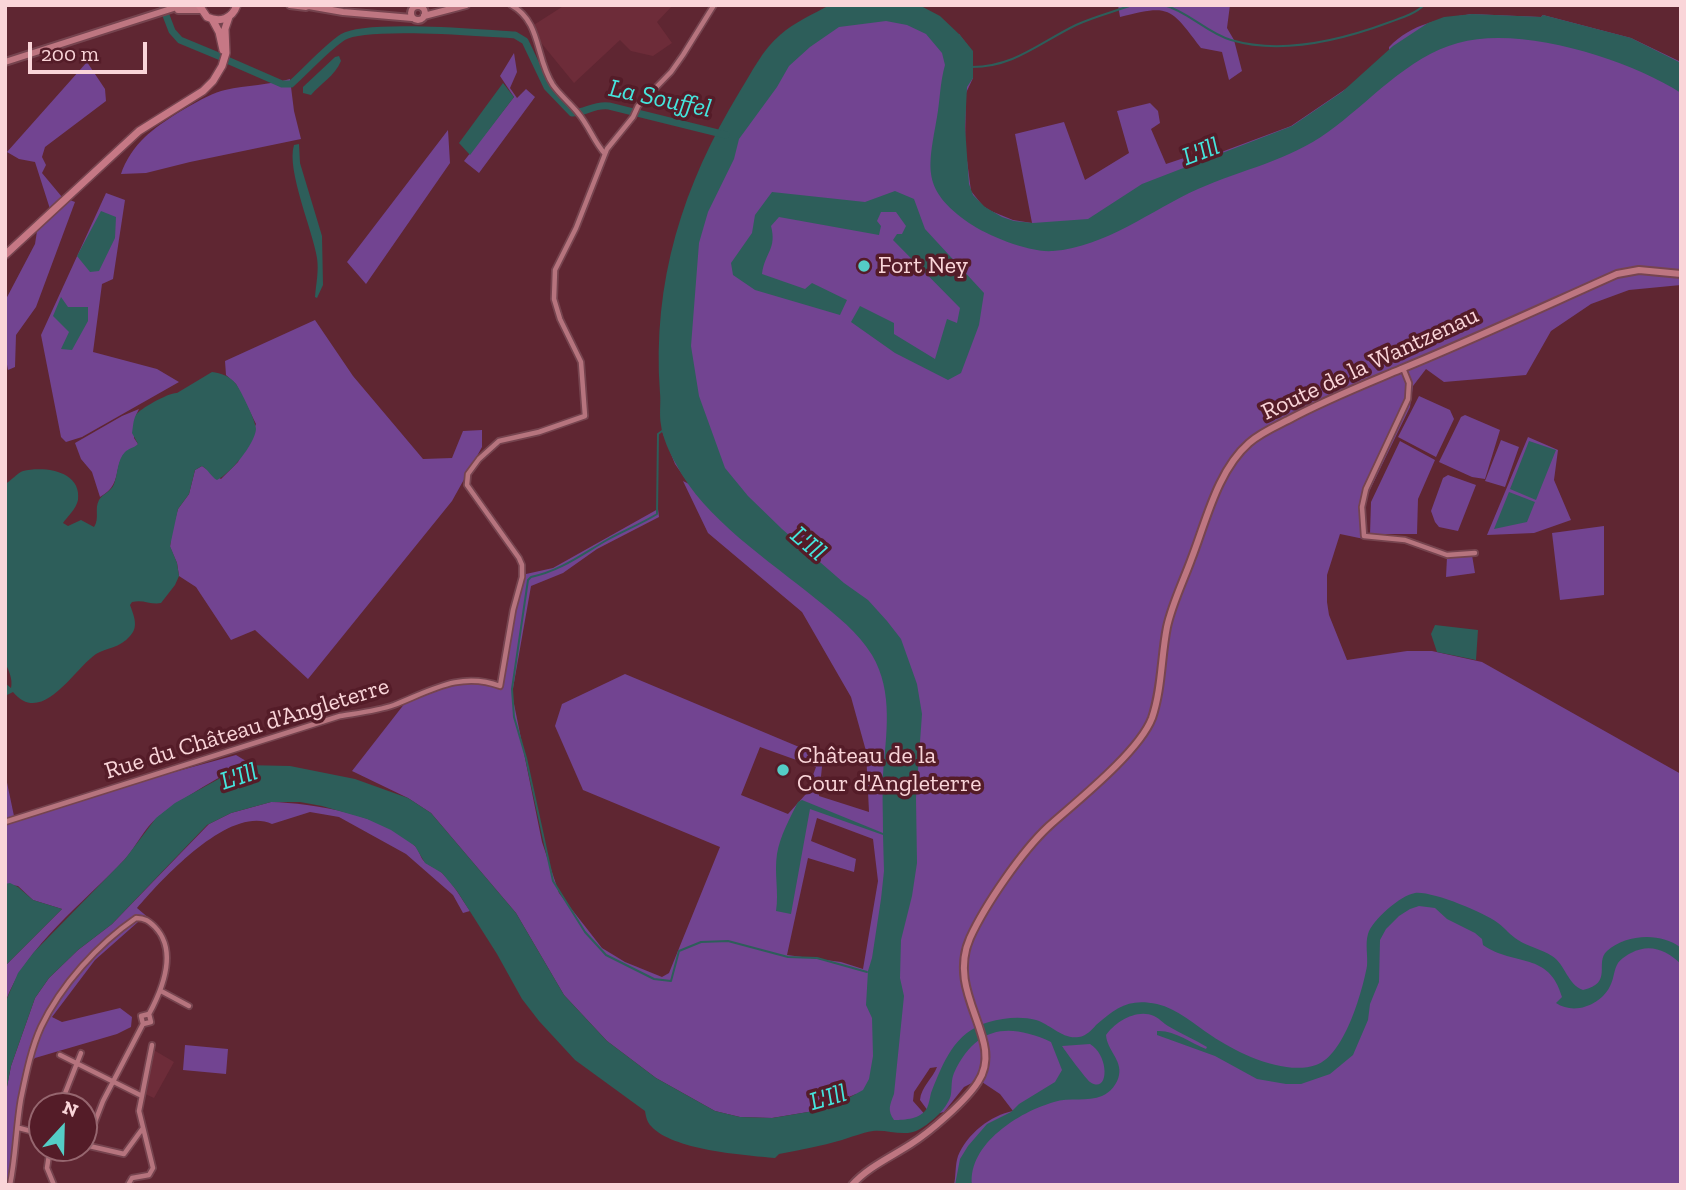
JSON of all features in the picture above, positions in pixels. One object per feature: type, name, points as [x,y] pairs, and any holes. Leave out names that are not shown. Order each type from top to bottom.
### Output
[{"type":"main road","points":[[5,62],[183,5]]},
{"type":"main road","points":[[290,5],[384,16],[419,10],[444,11],[466,5]]},
{"type":"main road","points":[[303,5],[313,7]]},
{"type":"main road","points":[[5,255],[139,131],[203,91],[219,71],[225,57],[225,29],[229,17],[238,6]]},
{"type":"main road","points":[[167,12],[200,8],[219,32],[225,57]]},
{"type":"main road","points":[[211,19],[229,17]]},
{"type":"main road","name":"Route de la Wantzenau","points":[[852,1185],[870,1169],[929,1131],[973,1090],[985,1067],[986,1049],[964,985],[964,965],[969,940],[1021,856],[1047,827],[1075,805],[1132,748],[1146,729],[1156,700],[1171,612],[1221,482],[1232,463],[1249,443],[1321,402],[1617,274],[1639,270],[1681,274]]},
{"type":"street","points":[[511,5],[531,23],[548,77],[578,113],[605,155]]},
{"type":"street","points":[[605,155],[612,141],[635,111],[671,72],[714,5]]},
{"type":"street","name":"Rue du Château d'Angleterre","points":[[5,822],[340,716],[377,710],[445,685],[474,679],[500,686],[513,610],[523,571],[519,558],[474,496],[466,480],[483,454],[499,441],[539,432],[585,416],[581,362],[560,319],[554,299],[554,278],[605,155]]},
{"type":"street","points":[[1403,368],[1409,383],[1408,399],[1363,499],[1364,536],[1405,540],[1447,555],[1475,553]]},
{"type":"street","points":[[10,1185],[21,1102],[30,1059],[41,1028],[57,999],[99,950],[136,918],[147,920],[164,938],[165,970],[161,991],[149,1014],[151,1022],[143,1024],[98,1115]]},
{"type":"street","points":[[161,991],[189,1006]]},
{"type":"street","points":[[128,1185],[132,1178],[149,1175],[153,1168],[139,1111],[152,1045]]},
{"type":"street","points":[[65,1092],[81,1053]]},
{"type":"street","points":[[60,1055],[142,1096]]},
{"type":"street","points":[[19,1128],[28,1130]]},
{"type":"street","points":[[98,1148],[124,1154],[143,1128]]},
{"type":"street","points":[[48,1162],[47,1168],[54,1185]]},
{"type":"shaded area","points":[[565,5],[673,5],[657,22],[672,43],[653,56],[631,51],[620,40],[574,83],[529,28]]},
{"type":"shaded area","points":[[1118,5],[1230,5],[1227,28],[1234,40],[1242,71],[1229,80],[1222,52],[1201,48],[1182,24],[1168,12],[1149,11],[1120,17]]},
{"type":"shaded area","points":[[1471,14],[1543,15],[1631,38],[1681,62],[1681,285],[1629,290],[1591,304],[1551,331],[1526,375],[1444,382],[1426,369],[1413,386],[1410,407],[1366,498],[1364,539],[1340,534],[1327,575],[1329,615],[1347,660],[1407,651],[1432,651],[1482,662],[1681,774],[1681,1185],[954,1185],[958,1156],[967,1140],[988,1121],[1013,1111],[1000,1094],[982,1082],[984,1078],[979,1076],[976,1081],[964,1087],[944,1112],[931,1115],[920,1100],[937,1067],[930,1068],[914,1092],[913,1101],[928,1118],[905,1133],[856,1094],[814,1111],[772,1118],[740,1117],[715,1111],[656,1078],[607,1041],[564,995],[516,913],[431,813],[408,798],[352,771],[405,703],[450,686],[479,682],[499,687],[504,640],[526,574],[553,568],[658,509],[659,517],[597,549],[563,573],[531,586],[512,694],[542,842],[559,893],[602,948],[625,962],[662,977],[669,973],[720,847],[583,790],[555,726],[562,704],[625,674],[823,757],[819,796],[869,812],[866,751],[851,697],[802,612],[708,533],[683,481],[689,484],[675,464],[662,431],[686,419],[683,272],[744,118],[819,30],[897,15],[945,45],[959,34],[972,51],[973,78],[966,93],[965,145],[971,191],[983,206],[991,211],[1013,220],[1032,223],[1015,134],[1064,122],[1085,180],[1129,153],[1117,111],[1150,103],[1158,111],[1160,123],[1151,129],[1166,164],[1214,148],[1216,154],[1291,126],[1350,86],[1389,52],[1389,47],[1407,32],[1427,23]],"holes":[[[760,747],[816,767],[806,794],[788,814],[741,795]],[[817,818],[873,839],[878,881],[863,969],[841,962],[787,955],[808,858],[854,872],[856,859],[811,841]]]},
{"type":"shaded area","points":[[514,53],[517,72],[510,88],[517,98],[526,89],[535,97],[479,173],[464,161],[514,97],[500,76]]},
{"type":"shaded area","points":[[87,62],[105,89],[106,101],[45,147],[42,157],[46,165],[42,173],[62,197],[75,202],[36,307],[16,335],[15,367],[8,370],[5,354],[5,301],[50,209],[35,162],[19,159],[7,152]]},
{"type":"shaded area","points":[[290,79],[301,139],[146,173],[121,174],[131,154],[145,137],[195,103],[225,90]]},
{"type":"shaded area","points":[[448,130],[450,163],[366,284],[347,262]]},
{"type":"shaded area","points":[[106,193],[125,200],[113,279],[102,284],[93,352],[157,369],[179,382],[82,437],[66,442],[61,437],[41,335]]},
{"type":"shaded area","points":[[315,320],[353,376],[423,459],[452,458],[463,431],[482,430],[482,447],[452,501],[308,679],[255,630],[231,640],[196,587],[179,576],[170,547],[178,509],[189,494],[195,470],[202,466],[221,479],[238,462],[256,424],[236,384],[226,375],[225,361]]},
{"type":"shaded area","points":[[1419,396],[1450,410],[1454,419],[1436,457],[1398,437]]},
{"type":"shaded area","points":[[139,409],[134,438],[138,444],[137,448],[122,457],[113,484],[100,497],[92,472],[81,459],[75,443]]},
{"type":"shaded area","points":[[1465,415],[1500,430],[1485,479],[1472,477],[1439,462],[1461,417]]},
{"type":"shaded area","points":[[1528,437],[1558,450],[1554,480],[1571,520],[1534,533],[1487,535]]},
{"type":"shaded area","points":[[1501,440],[1519,447],[1505,487],[1485,481]]},
{"type":"shaded area","points":[[1400,441],[1435,460],[1418,499],[1417,534],[1370,534],[1371,502]]},
{"type":"shaded area","points":[[1448,475],[1476,485],[1458,531],[1439,527],[1431,511],[1443,478]]},
{"type":"shaded area","points":[[1604,526],[1604,595],[1560,600],[1552,533]]},
{"type":"shaded area","points":[[1472,555],[1475,573],[1446,577],[1447,557]]},
{"type":"shaded area","points":[[236,755],[251,764],[203,787],[153,821],[125,859],[41,944],[14,982],[5,1003],[5,966],[62,909],[33,900],[18,886],[5,884],[5,773],[14,816]]},
{"type":"shaded area","points":[[271,802],[327,808],[386,826],[415,846],[425,862],[445,876],[470,911],[463,913],[453,895],[406,854],[339,817],[310,812],[272,824],[255,821],[237,825],[217,834],[180,863],[137,908],[157,925],[153,930],[145,922],[138,922],[95,960],[52,1017],[62,1022],[120,1008],[132,1017],[131,1027],[117,1034],[35,1058],[24,1069],[8,1184],[5,1185],[5,1097],[11,1066],[35,998],[49,978],[78,950],[112,924],[209,824],[231,813]]},
{"type":"shaded area","points":[[185,1045],[228,1049],[226,1074],[183,1070]]},
{"type":"shaded area","points":[[152,1049],[174,1062],[154,1098],[143,1093]]},
{"type":"water","name":"L'Ill","points":[[830,5],[919,5],[940,16],[960,35],[973,51],[973,78],[967,87],[965,127],[969,184],[973,195],[985,207],[1002,217],[1033,223],[1088,219],[1142,184],[1292,126],[1342,92],[1393,46],[1428,23],[1444,17],[1472,14],[1543,15],[1631,38],[1681,63],[1681,93],[1633,68],[1573,48],[1512,38],[1458,43],[1439,50],[1406,69],[1313,142],[1265,164],[1198,189],[1091,243],[1053,251],[1021,246],[977,228],[953,211],[935,188],[931,151],[945,65],[942,53],[926,34],[907,25],[886,21],[839,27],[789,66],[739,139],[734,159],[708,212],[699,243],[691,346],[699,396],[725,468],[748,496],[782,529],[844,583],[868,600],[887,621],[901,639],[917,684],[922,714],[916,798],[917,863],[901,940],[900,978],[904,996],[894,1094],[890,1107],[894,1120],[912,1118],[924,1112],[945,1060],[958,1041],[977,1027],[1006,1019],[1036,1020],[1062,1034],[1079,1037],[1117,1009],[1131,1003],[1147,1002],[1172,1009],[1222,1043],[1248,1056],[1290,1068],[1316,1065],[1335,1050],[1350,1022],[1365,978],[1367,938],[1371,928],[1395,903],[1415,893],[1445,899],[1491,918],[1518,940],[1552,956],[1573,983],[1583,990],[1598,983],[1602,961],[1607,951],[1633,938],[1654,937],[1673,943],[1681,948],[1681,964],[1658,950],[1638,950],[1618,963],[1611,984],[1602,997],[1588,1006],[1563,1007],[1556,1003],[1562,997],[1556,982],[1540,966],[1495,952],[1483,945],[1482,939],[1475,933],[1447,919],[1435,908],[1419,906],[1399,916],[1386,929],[1380,940],[1379,982],[1370,1004],[1368,1020],[1353,1055],[1330,1074],[1301,1084],[1257,1079],[1215,1056],[1157,1035],[1157,1031],[1164,1031],[1206,1049],[1207,1047],[1156,1017],[1147,1014],[1134,1015],[1115,1025],[1106,1035],[1119,1070],[1117,1081],[1111,1090],[1097,1098],[1054,1102],[1026,1113],[987,1143],[973,1170],[972,1185],[955,1185],[960,1159],[987,1124],[1011,1112],[1019,1104],[1055,1082],[1062,1070],[1051,1042],[1020,1032],[1007,1031],[983,1038],[972,1046],[954,1073],[950,1099],[943,1109],[929,1123],[914,1132],[873,1131],[779,1154],[775,1158],[691,1146],[661,1134],[651,1126],[645,1111],[575,1060],[539,1021],[522,999],[457,891],[442,873],[425,863],[415,846],[391,830],[367,819],[300,802],[271,802],[231,813],[207,825],[112,924],[78,950],[49,978],[35,998],[11,1066],[5,1097],[5,1003],[18,973],[34,952],[125,859],[156,818],[175,803],[244,765],[290,766],[355,779],[408,798],[431,813],[516,913],[564,995],[607,1041],[656,1078],[715,1111],[740,1117],[772,1118],[814,1111],[843,1101],[863,1090],[869,1079],[873,1056],[872,1018],[866,1005],[868,971],[884,871],[883,835],[810,809],[791,914],[776,911],[776,861],[786,827],[798,802],[802,800],[883,833],[887,714],[879,669],[854,632],[739,538],[703,503],[671,455],[660,417],[659,352],[667,273],[676,235],[702,162],[763,54],[786,30]],"holes":[[[1090,1044],[1097,1050],[1105,1072],[1104,1079],[1096,1085],[1088,1080],[1062,1046]]]},
{"type":"water","points":[[339,56],[341,61],[331,75],[311,95],[303,93],[303,87]]},
{"type":"water","points":[[503,83],[514,97],[470,155],[459,143]]},
{"type":"water","points":[[299,144],[300,163],[322,236],[323,285],[317,298],[315,246],[294,169],[294,145]]},
{"type":"water","points":[[895,191],[914,199],[925,229],[984,293],[979,325],[961,373],[948,380],[895,353],[851,322],[860,306],[894,323],[894,334],[935,359],[947,319],[957,323],[960,308],[893,240],[897,234],[902,234],[906,226],[896,212],[881,212],[877,221],[881,226],[879,235],[779,217],[771,226],[773,240],[762,274],[805,289],[812,283],[847,300],[840,315],[755,290],[733,275],[731,263],[752,233],[755,215],[772,192],[865,202]]},
{"type":"water","points":[[101,211],[116,217],[115,238],[99,271],[90,272],[77,256]]},
{"type":"water","points":[[61,297],[68,307],[88,307],[88,321],[72,350],[61,349],[69,332],[53,316]]},
{"type":"water","points":[[212,372],[225,375],[236,384],[251,413],[255,435],[235,465],[217,480],[202,466],[195,470],[189,494],[178,509],[170,546],[179,576],[175,585],[161,603],[132,602],[130,605],[135,625],[133,633],[126,640],[96,654],[57,692],[35,703],[24,701],[13,692],[5,696],[5,683],[11,688],[11,685],[5,663],[5,484],[23,471],[41,469],[60,472],[74,482],[78,490],[77,503],[63,523],[68,526],[81,520],[94,527],[98,503],[113,487],[122,455],[138,444],[132,433],[136,415],[155,401],[177,393]]},
{"type":"water","points":[[1529,441],[1556,450],[1536,500],[1510,489]]},
{"type":"water","points":[[1509,492],[1535,502],[1527,522],[1494,529]]},
{"type":"water","points":[[1435,625],[1478,630],[1476,660],[1437,652],[1431,634]]},
{"type":"water","points":[[10,883],[33,900],[62,909],[5,966],[5,884]]},
{"type":"waterway","name":"La Souffel","points":[[162,5],[172,31],[180,40],[221,57]]},
{"type":"waterway","points":[[972,67],[987,66],[1014,58],[1076,25],[1132,5]]},
{"type":"waterway","points":[[1164,5],[1182,12],[1222,37],[1271,46],[1291,46],[1352,35],[1403,17],[1424,5]]},
{"type":"waterway","name":"La Souffel","points":[[227,60],[282,84],[291,84],[343,37],[356,33],[426,30],[515,35],[525,41],[547,87],[572,113],[609,106],[726,135]]},
{"type":"waterway","points":[[662,431],[658,434],[657,514],[561,567],[528,580],[512,689],[514,717],[526,758],[553,881],[585,932],[606,955],[654,979],[671,981],[679,951],[701,942],[728,941],[788,957],[817,958],[867,972]]},
{"type":"place","name":"Fort Ney","points":[[864,266]]},
{"type":"place","name":"Château de la Cour d'Angleterre","points":[[783,770]]}]
